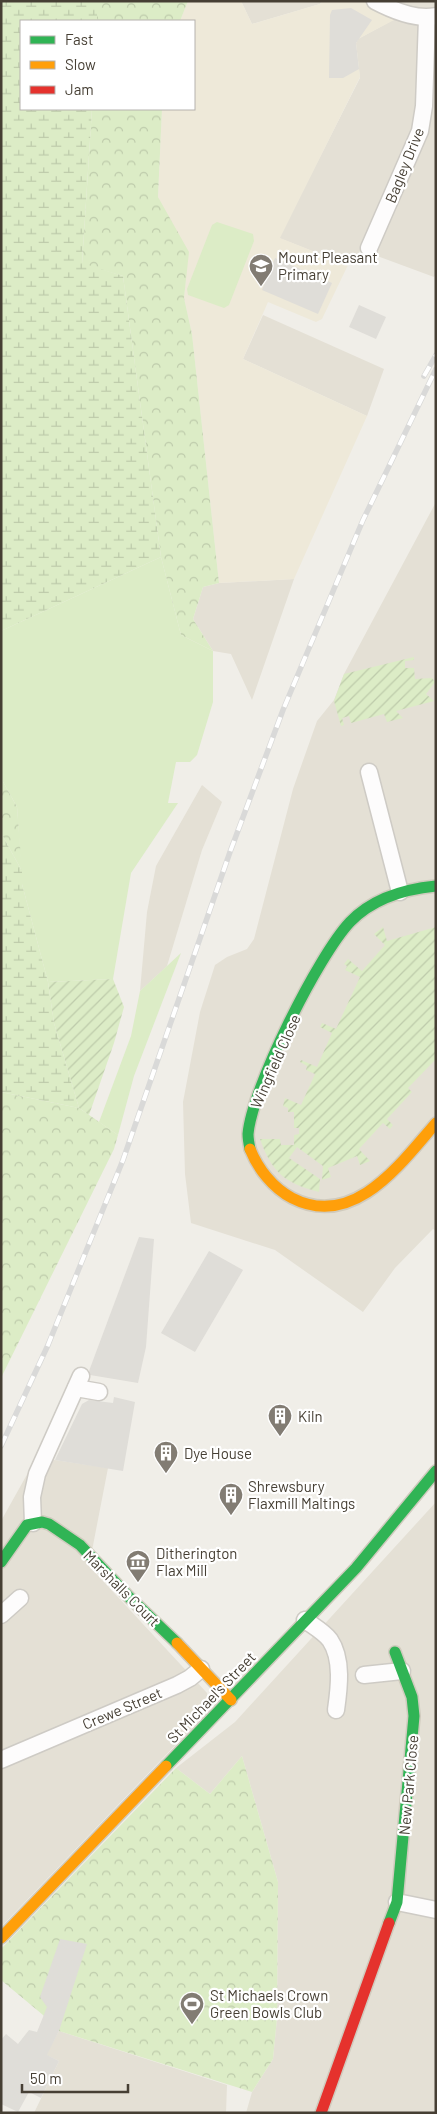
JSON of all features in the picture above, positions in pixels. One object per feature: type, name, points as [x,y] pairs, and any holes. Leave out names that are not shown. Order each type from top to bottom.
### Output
[{"type":"street","points":[[375,1],[407,13],[431,17]]},
{"type":"street","name":"Bagley Drive","points":[[369,248],[420,130],[424,106],[431,17]]},
{"type":"street","points":[[369,772],[400,892]]},
{"type":"street","name":"Wingfield Close","points":[[436,886],[400,892],[371,905],[349,922],[329,951],[295,1014],[260,1089],[248,1135],[252,1157],[278,1188],[294,1199],[312,1206],[334,1206],[352,1201],[368,1193],[384,1181],[436,1123]]},
{"type":"street","points":[[1,1562],[21,1532],[27,1525],[33,1523],[32,1497],[37,1474],[79,1382],[98,1392]]},
{"type":"street","name":"St Michael's Street","points":[[1,1938],[356,1568],[436,1472]]},
{"type":"street","name":"Marshalls Court","points":[[33,1523],[42,1522],[49,1524],[80,1545],[129,1597],[186,1651],[201,1670]]},
{"type":"street","points":[[3,1609],[20,1598]]},
{"type":"street","points":[[305,1620],[326,1636],[334,1649],[339,1679],[336,1710]]},
{"type":"street","name":"New Park Close","points":[[321,2113],[397,1902],[414,1716],[412,1697],[395,1652]]},
{"type":"street","points":[[201,1670],[231,1700]]},
{"type":"street","name":"Crewe Street","points":[[1,1760],[177,1685],[201,1670]]},
{"type":"street","points":[[364,1675],[402,1671]]},
{"type":"street","points":[[397,1902],[436,1910]]},
{"type":"shaded area","name":"Mount Pleasant Primary","points":[[188,1],[241,1],[252,24],[320,4],[322,1],[367,1],[394,20],[358,39],[356,43],[360,77],[280,238],[348,265],[322,319],[316,322],[268,302],[243,359],[367,416],[294,579],[219,583],[192,334],[184,298],[186,277],[158,197],[162,110],[195,110],[195,20],[180,20]]},
{"type":"shaded area","points":[[241,1],[322,1],[320,4],[252,24]]},
{"type":"shaded area","points":[[367,1],[436,1],[436,274],[434,277],[361,250],[348,265],[279,238],[360,78],[356,43],[358,39],[393,20]]},
{"type":"shaded area","points":[[351,8],[372,20],[356,43],[359,69],[343,78],[329,78],[330,15],[332,10]]},
{"type":"shaded area","points":[[275,258],[332,283],[318,314],[262,290]]},
{"type":"shaded area","points":[[359,305],[386,317],[376,339],[349,327]]},
{"type":"shaded area","points":[[263,315],[384,369],[367,416],[243,359]]},
{"type":"shaded area","points":[[436,502],[436,1231],[433,1229],[395,1268],[363,1312],[275,1250],[191,1223],[185,1174],[183,1102],[200,1012],[215,965],[227,957],[247,949],[254,939],[293,789],[317,721],[334,700],[344,674]]},
{"type":"shaded area","points":[[294,579],[252,700],[231,654],[213,651],[193,619],[203,587],[219,583]]},
{"type":"shaded area","points":[[202,785],[222,802],[202,850],[167,966],[140,991],[147,912],[156,866]]},
{"type":"shaded area","points":[[139,1237],[154,1239],[146,1347],[138,1383],[90,1375],[89,1371]]},
{"type":"shaded area","points":[[209,1251],[243,1270],[195,1352],[161,1333]]},
{"type":"shaded area","points":[[114,1397],[135,1402],[123,1471],[55,1460],[82,1404],[89,1400],[113,1403]]},
{"type":"shaded area","points":[[55,1460],[108,1468],[89,1566],[207,1693],[208,1711],[1,1927],[1,1521],[34,1462]]},
{"type":"shaded area","points":[[436,1502],[436,2113],[246,2113],[252,2092],[273,2059],[277,2018],[278,1882],[242,1756],[210,1794],[176,1768],[235,1722]]},
{"type":"shaded area","points":[[60,1939],[87,1944],[59,2031],[47,2055],[59,2061],[41,2098],[29,2092],[18,2112],[1,2104],[1,2040],[6,2034],[18,2044],[29,2030],[37,2032],[47,2007],[40,1997]]},
{"type":"shaded area","points":[[59,2031],[227,2085],[226,2113],[34,2113],[59,2061],[46,2055]]},
{"type":"green space","points":[[1,1],[97,1],[97,20],[20,20],[20,110],[92,110],[82,263],[123,276],[161,557],[1,631]]},
{"type":"green space","points":[[97,1],[188,1],[180,20],[97,20]]},
{"type":"green space","points":[[92,110],[162,110],[158,197],[189,252],[184,298],[192,334],[219,583],[203,587],[193,619],[213,651],[181,635],[161,557],[123,276],[82,264]]},
{"type":"green space","points":[[217,222],[253,234],[254,241],[229,305],[224,308],[188,295],[187,289],[212,225]]},
{"type":"green space","points":[[161,557],[181,635],[213,651],[213,702],[197,755],[190,762],[176,762],[168,803],[178,803],[131,873],[113,979],[48,982],[22,884],[17,807],[1,778],[1,631]]},
{"type":"green space","points":[[414,657],[414,660],[405,661],[405,668],[414,668],[415,679],[432,678],[435,682],[426,694],[434,701],[396,711],[403,718],[387,722],[384,714],[351,723],[349,716],[342,718],[344,725],[341,726],[334,701],[344,674]]},
{"type":"green space","points":[[1,778],[17,807],[22,871],[1,833]]},
{"type":"green space","points":[[1,833],[22,871],[22,884],[48,982],[54,1023],[79,1108],[1,1092]]},
{"type":"green space","points":[[383,927],[387,941],[436,927],[436,1059],[408,1088],[412,1092],[387,1119],[393,1125],[390,1129],[383,1123],[359,1149],[370,1161],[360,1165],[357,1156],[328,1168],[331,1177],[322,1180],[323,1166],[297,1147],[289,1158],[320,1179],[319,1192],[307,1189],[281,1175],[270,1160],[260,1139],[280,1139],[281,1145],[294,1145],[294,1135],[299,1134],[299,1128],[294,1128],[294,1112],[288,1112],[288,1108],[283,1106],[285,1098],[301,1105],[315,1074],[306,1070],[307,1066],[300,1062],[301,1060],[317,1067],[332,1033],[320,1027],[322,1023],[336,1029],[360,977],[345,970],[347,966],[344,964],[348,959],[362,971],[385,945],[374,934]]},
{"type":"green space","points":[[181,953],[134,1076],[118,1135],[99,1122],[131,1036],[140,991]]},
{"type":"green space","points":[[113,979],[124,1007],[114,1043],[89,1115],[79,1108],[54,1023],[48,982]]},
{"type":"green space","points":[[1,1092],[79,1108],[118,1135],[114,1149],[1,1378]]},
{"type":"green space","points":[[242,1756],[278,1882],[277,2018],[273,2059],[252,2092],[59,2031],[1,1980],[1,1949],[176,1768],[210,1794]]},
{"type":"railway","points":[[424,376],[436,355]]},
{"type":"railway","points":[[1,1446],[48,1345],[123,1160],[230,852],[283,710],[363,520],[436,369]]},
{"type":"traffic: fast","points":[[250,1149],[248,1134],[252,1113],[261,1086],[288,1024],[321,963],[337,939],[350,922],[368,907],[379,901],[401,893],[436,886]]},
{"type":"traffic: fast","points":[[166,1766],[356,1568],[436,1471]]},
{"type":"traffic: fast","points":[[1,1562],[27,1525],[42,1522],[49,1524],[80,1545],[129,1597],[177,1643]]},
{"type":"traffic: fast","points":[[389,1923],[397,1902],[414,1716],[412,1697],[395,1652]]},
{"type":"traffic: slow","points":[[250,1149],[257,1164],[267,1177],[285,1194],[315,1206],[336,1205],[356,1199],[374,1188],[391,1173],[436,1123]]},
{"type":"traffic: slow","points":[[177,1643],[231,1700]]},
{"type":"traffic: slow","points":[[1,1938],[166,1766]]},
{"type":"traffic: jam","points":[[321,2113],[389,1923]]},
{"type":"place","name":"Mount Pleasant Primary","points":[[261,287]]},
{"type":"place","name":"Kiln","points":[[280,1437]]},
{"type":"place","name":"Dye House","points":[[166,1474]]},
{"type":"place","name":"Shrewsbury Flaxmill Maltings","points":[[231,1516]]},
{"type":"place","name":"Ditherington Flax Mill","points":[[138,1583]]},
{"type":"place","name":"St Michaels Crown Green Bowls Club","points":[[192,2025]]}]
